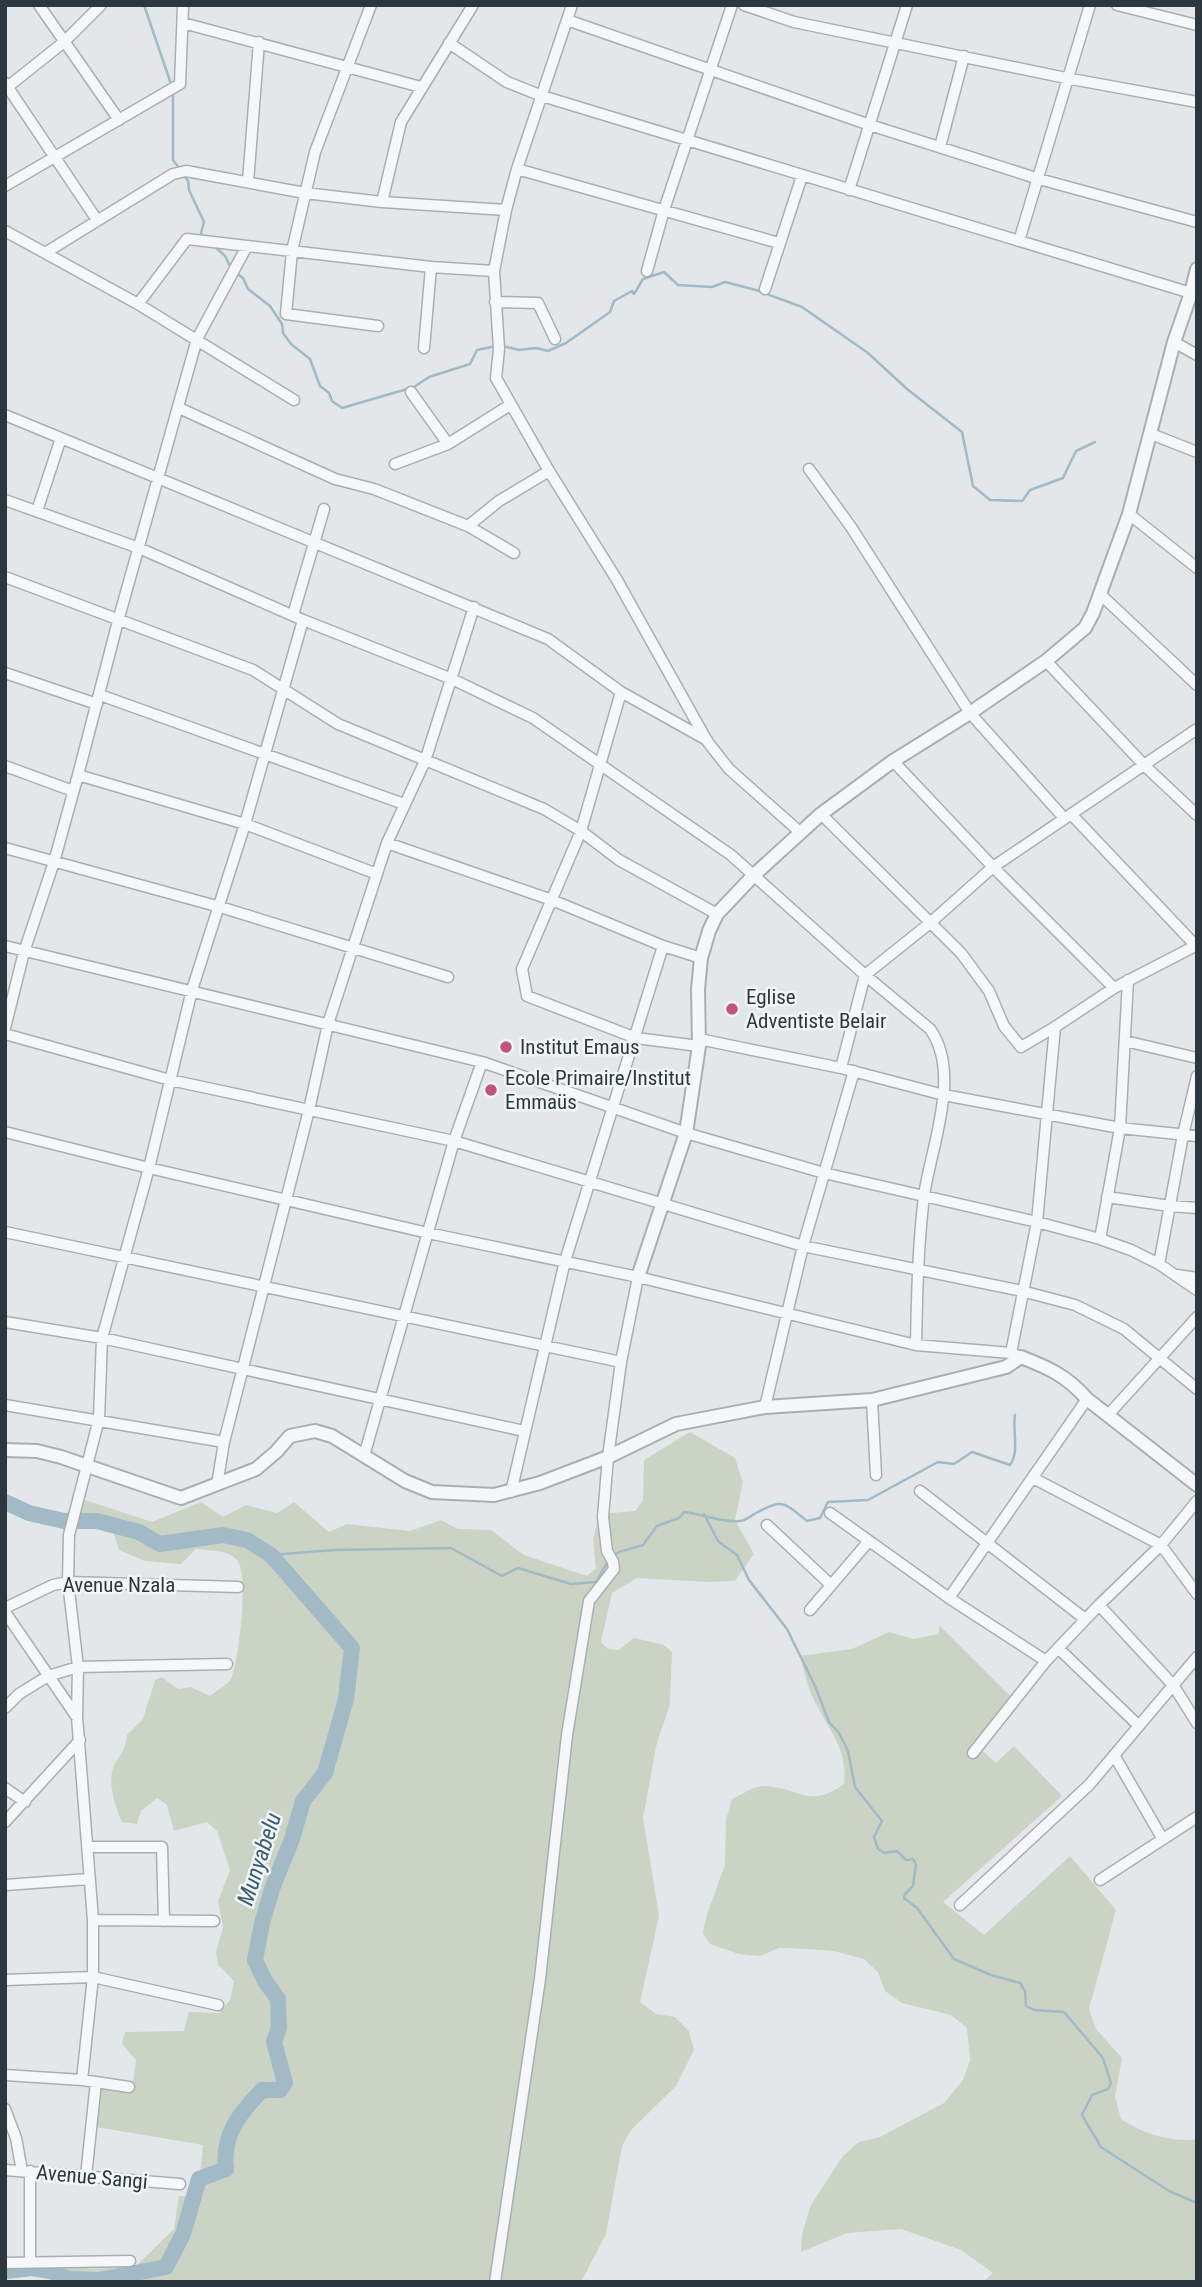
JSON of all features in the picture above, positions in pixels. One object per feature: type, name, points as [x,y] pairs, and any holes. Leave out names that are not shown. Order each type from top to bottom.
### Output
[{"type":"street","points":[[39,5],[119,120]]},
{"type":"street","points":[[97,219],[6,86],[64,42],[101,5]]},
{"type":"street","points":[[371,5],[315,152],[292,251],[286,314],[378,326]]},
{"type":"street","points":[[382,202],[401,122],[472,5]]},
{"type":"street","points":[[572,5],[506,210],[494,271],[499,346],[496,379],[617,580],[707,741],[729,769],[801,833]]},
{"type":"street","points":[[647,271],[664,210],[732,5]]},
{"type":"street","points":[[744,5],[794,22],[1197,102]]},
{"type":"street","points":[[849,190],[907,5]]},
{"type":"street","points":[[1020,241],[1066,78],[1090,5]]},
{"type":"street","points":[[1116,5],[1197,25]]},
{"type":"street","points":[[5,186],[180,84],[183,7]]},
{"type":"street","points":[[567,20],[870,125],[1039,178],[1197,222]]},
{"type":"street","points":[[183,23],[421,87]]},
{"type":"street","points":[[248,183],[259,42]]},
{"type":"street","points":[[449,43],[506,82],[542,96],[1191,293]]},
{"type":"street","points":[[940,146],[964,56]]},
{"type":"street","points":[[517,169],[779,243]]},
{"type":"street","points":[[45,253],[97,219],[182,172],[382,202],[506,210]]},
{"type":"street","points":[[765,289],[802,176]]},
{"type":"street","points":[[6,235],[45,253],[138,304],[294,400]]},
{"type":"street","points":[[138,304],[187,239],[431,267],[494,271]]},
{"type":"street","points":[[5,1028],[24,953],[54,862],[197,339],[247,246]]},
{"type":"street","points":[[424,348],[431,267]]},
{"type":"street","points":[[495,2282],[540,1979],[568,1735],[589,1601],[614,1569],[607,1551],[603,1517],[621,1362],[638,1277],[664,1206],[686,1133],[699,1042],[698,989],[701,958],[709,931],[717,914],[754,875],[821,814],[893,761],[971,713],[1046,661],[1085,628],[1129,514],[1174,342],[1197,269]]},
{"type":"street","points":[[495,302],[538,303],[555,339]]},
{"type":"street","points":[[1174,342],[1197,355]]},
{"type":"street","points":[[411,392],[448,444]]},
{"type":"street","points":[[395,464],[448,444],[510,405]]},
{"type":"street","points":[[178,408],[335,479],[374,489],[468,526],[514,553]]},
{"type":"street","points":[[5,415],[548,639],[621,692],[707,741]]},
{"type":"street","points":[[1151,434],[1197,452]]},
{"type":"street","points":[[37,511],[61,438]]},
{"type":"street","points":[[809,469],[852,527],[971,713],[1197,946],[1128,980],[1021,1046],[1004,1026],[989,991],[968,963],[821,814]]},
{"type":"street","points":[[468,526],[499,501],[549,471]]},
{"type":"street","points":[[5,500],[139,548],[303,620],[452,679],[533,718],[731,855],[865,975],[930,1029],[937,1038],[942,1053],[944,1095],[924,1195],[916,1345]]},
{"type":"street","points":[[293,615],[324,509]]},
{"type":"street","points":[[1129,514],[1197,568]]},
{"type":"street","points":[[5,577],[253,670],[338,724],[544,809],[581,831],[619,860],[717,914]]},
{"type":"street","points":[[1100,594],[1197,685]]},
{"type":"street","points":[[217,1485],[224,1443],[309,1110],[328,1024],[387,843],[425,761],[474,607]]},
{"type":"street","points":[[82,2080],[93,1978],[93,1920],[77,1717],[78,1667],[68,1582],[71,1520],[99,1419],[102,1338],[149,1168],[192,990],[245,824],[303,620]]},
{"type":"street","points":[[1046,661],[1144,765],[1197,815]]},
{"type":"street","points":[[5,673],[99,700],[404,804]]},
{"type":"street","points":[[621,692],[581,831],[522,969],[527,996],[636,1038],[699,1042],[841,1068],[944,1095],[1120,1128],[1197,1136]]},
{"type":"street","points":[[841,1068],[865,975],[930,923],[993,867],[1197,729]]},
{"type":"street","points":[[893,761],[993,867],[1114,988]]},
{"type":"street","points":[[5,766],[73,791]]},
{"type":"street","points":[[78,775],[245,824],[377,874]]},
{"type":"street","points":[[387,843],[552,900],[663,946],[701,958]]},
{"type":"street","points":[[5,848],[220,907],[448,977]]},
{"type":"street","points":[[5,946],[24,953],[192,990],[482,1062],[686,1133],[824,1173],[1100,1239],[1159,1264],[1197,1290]]},
{"type":"street","points":[[512,1492],[565,1261],[663,946]]},
{"type":"street","points":[[1100,1239],[1120,1128],[1128,980]]},
{"type":"street","points":[[5,1450],[37,1451],[181,1498],[256,1469],[290,1436],[315,1431],[332,1436],[405,1481],[432,1492],[494,1495],[512,1492],[608,1457],[676,1424],[765,1407],[872,1400],[1006,1367],[1016,1355],[1022,1291],[1037,1222],[1055,1027]]},
{"type":"street","points":[[5,1034],[170,1080],[454,1141],[803,1247],[1022,1291],[1075,1305],[1124,1329],[1197,1389]]},
{"type":"street","points":[[1125,1041],[1197,1058]]},
{"type":"street","points":[[364,1457],[454,1141],[482,1062]]},
{"type":"street","points":[[765,1407],[803,1247],[854,1071]]},
{"type":"street","points":[[1159,1264],[1197,1076]]},
{"type":"street","points":[[5,1132],[428,1233],[638,1277],[916,1345],[1016,1355],[1048,1367],[1072,1382],[1087,1399],[1197,1485]]},
{"type":"street","points":[[1107,1197],[1197,1208]]},
{"type":"street","points":[[5,1232],[621,1362]]},
{"type":"street","points":[[1177,1275],[1197,1278]]},
{"type":"street","points":[[1108,1416],[1197,1317]]},
{"type":"street","points":[[5,1322],[102,1338],[524,1431]]},
{"type":"street","points":[[949,1598],[1087,1399]]},
{"type":"street","points":[[872,1400],[876,1475]]},
{"type":"street","points":[[5,1405],[99,1419],[224,1443]]},
{"type":"street","points":[[1033,1478],[1161,1545],[1197,1594]]},
{"type":"street","points":[[920,1491],[1085,1619]]},
{"type":"street","points":[[973,1753],[1046,1661],[1161,1545],[1197,1501]]},
{"type":"street","points":[[830,1513],[949,1598],[1046,1661]]},
{"type":"street","points":[[767,1525],[831,1585]]},
{"type":"street","points":[[810,1610],[869,1541]]},
{"type":"street","name":"Avenue Nzala","points":[[5,1610],[53,1585],[68,1582],[237,1587]]},
{"type":"street","points":[[1099,1605],[1173,1685],[1197,1723]]},
{"type":"street","points":[[5,1610],[77,1717]]},
{"type":"street","points":[[1058,1648],[1139,1726]]},
{"type":"street","points":[[960,1905],[1089,1785],[1197,1657]]},
{"type":"street","points":[[5,1708],[19,1694],[48,1676],[78,1667],[227,1664]]},
{"type":"street","points":[[5,1822],[80,1740]]},
{"type":"street","points":[[1114,1755],[1162,1838]]},
{"type":"street","points":[[5,1788],[25,1802]]},
{"type":"street","points":[[1100,1880],[1197,1817]]},
{"type":"street","points":[[89,1847],[162,1847],[164,1921]]},
{"type":"street","points":[[5,1885],[89,1879]]},
{"type":"street","points":[[93,1920],[214,1921]]},
{"type":"street","points":[[5,1980],[93,1978],[218,2005]]},
{"type":"street","points":[[5,2075],[82,2080],[129,2087]]},
{"type":"street","points":[[86,2176],[96,2082]]},
{"type":"street","points":[[5,2109],[26,2171],[30,2263]]},
{"type":"street","name":"Avenue Sangi","points":[[5,2170],[180,2185]]},
{"type":"street","points":[[5,2263],[130,2261]]},
{"type":"shaded area","points":[[690,1432],[735,1458],[743,1482],[735,1520],[754,1554],[735,1581],[637,1578],[612,1593],[601,1642],[608,1649],[619,1650],[634,1638],[664,1645],[672,1652],[670,1705],[657,1742],[643,1818],[659,1916],[640,2002],[656,2014],[675,2017],[689,2031],[694,2050],[676,2086],[631,2130],[622,2146],[606,2234],[581,2282],[50,2282],[67,2258],[89,2269],[136,2266],[174,2229],[179,2196],[198,2196],[203,2145],[96,2127],[101,2089],[132,2091],[136,2060],[122,2044],[125,2032],[184,2031],[189,2012],[219,2013],[230,2000],[234,1981],[218,1965],[216,1952],[223,1927],[218,1901],[230,1870],[217,1831],[207,1822],[174,1831],[167,1805],[157,1798],[141,1811],[137,1824],[122,1822],[111,1778],[127,1735],[143,1719],[155,1680],[162,1677],[178,1689],[191,1687],[210,1696],[231,1679],[242,1618],[241,1568],[233,1556],[218,1551],[196,1549],[181,1564],[145,1561],[119,1550],[113,1531],[91,1524],[79,1512],[85,1500],[152,1522],[201,1502],[223,1517],[246,1505],[277,1513],[294,1502],[329,1532],[347,1524],[410,1531],[441,1520],[458,1529],[491,1530],[524,1555],[587,1576],[596,1568],[593,1540],[599,1514],[635,1511],[643,1500],[644,1460]]},
{"type":"shaded area","points":[[939,1625],[1010,1696],[975,1744],[996,1763],[1014,1746],[1062,1796],[943,1902],[984,1935],[1070,1856],[1116,1910],[1089,2009],[1096,2029],[1122,2058],[1115,2096],[1121,2119],[1157,2136],[1177,2140],[1197,2139],[1197,2282],[983,2282],[993,2273],[961,2250],[901,2229],[847,2233],[801,2252],[802,2234],[811,2205],[843,2156],[859,2142],[880,2137],[944,2103],[963,2080],[970,2060],[967,2028],[951,2015],[902,2003],[885,1991],[878,1972],[864,1959],[834,1951],[790,1948],[779,1948],[760,1956],[739,1954],[710,1944],[703,1933],[725,1865],[726,1820],[732,1799],[756,1787],[776,1787],[812,1796],[831,1792],[844,1784],[840,1749],[813,1698],[800,1656],[852,1649],[889,1632],[913,1639],[939,1634]]},
{"type":"waterway","points":[[144,5],[171,84]]},
{"type":"waterway","points":[[173,91],[173,160],[180,169]]},
{"type":"waterway","points":[[183,174],[204,222],[201,233],[204,239]]},
{"type":"waterway","points":[[214,246],[225,256],[231,268]]},
{"type":"waterway","points":[[503,346],[519,350],[536,348],[548,351],[566,343],[610,312],[614,301],[632,291],[634,294],[643,279],[664,272],[678,285],[712,287],[725,282],[802,307],[868,353],[907,389],[962,432],[973,486],[990,500],[1022,501],[1030,490],[1063,478],[1076,451],[1095,442]]},
{"type":"waterway","points":[[236,273],[243,278],[248,289],[270,306],[291,344],[310,359],[320,386],[329,393],[332,401],[342,408],[414,387],[429,377],[470,364],[477,350],[496,346]]},
{"type":"waterway","points":[[613,1556],[643,1545],[657,1526],[679,1518],[684,1512],[725,1521],[739,1521],[771,1506],[782,1504],[807,1521],[820,1518],[828,1502],[868,1500],[938,1462],[954,1464],[972,1452],[1010,1465],[1015,1454],[1015,1415]]},
{"type":"waterway","name":"Munyabelu","points":[[5,1502],[29,1513],[64,1521],[97,1521],[139,1532],[160,1544],[223,1535],[247,1540],[271,1555],[352,1648],[346,1699],[325,1773],[303,1801],[292,1839],[273,1886],[255,1960],[278,1999],[279,2028],[274,2042],[285,2083],[280,2090],[262,2090],[239,2117],[227,2146],[226,2169],[199,2179],[183,2234],[166,2267],[99,2280],[69,2279],[50,2271],[32,2268],[5,2271]]},
{"type":"waterway","points":[[704,1514],[718,1541],[737,1555],[749,1580],[787,1629],[829,1722],[839,1733],[848,1751],[855,1787],[882,1821],[874,1837],[878,1849],[885,1853],[897,1851],[906,1860],[913,1859],[916,1864],[913,1886],[904,1898],[917,1908],[954,1959],[991,1975],[1020,1983],[1025,1991],[1026,2006],[1034,2010],[1064,2012],[1103,2058],[1111,2083],[1108,2089],[1092,2095],[1082,2115],[1101,2147],[1169,2191],[1197,2203]]},
{"type":"waterway","points":[[271,1555],[334,1550],[451,1548],[502,1576],[518,1568],[571,1584],[596,1582],[608,1561]]},
{"type":"place","name":"Eglise Adventiste Belair","points":[[732,1009]]},
{"type":"place","name":"Institut Emaus","points":[[506,1047]]},
{"type":"place","name":"Ecole Primaire/Institut Emmaüs","points":[[491,1090]]}]
